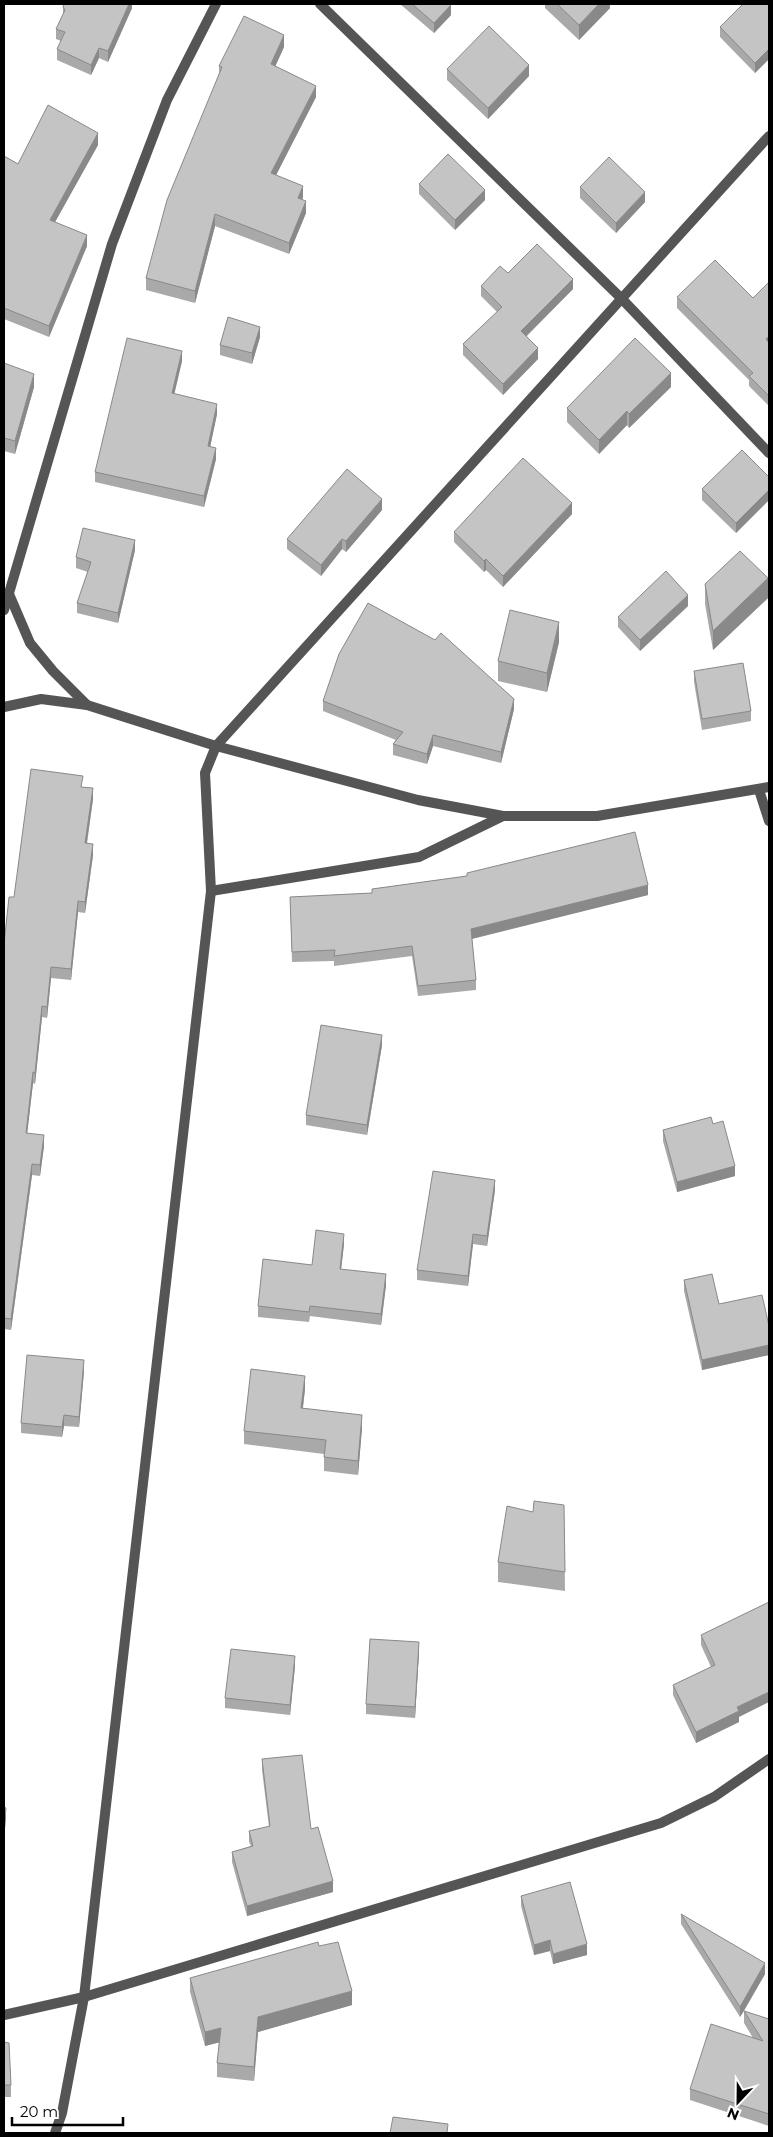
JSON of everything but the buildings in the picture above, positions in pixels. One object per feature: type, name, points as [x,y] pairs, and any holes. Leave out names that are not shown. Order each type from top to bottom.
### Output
[{"type":"street","points":[[4,610],[112,244],[167,100],[216,4]]},
{"type":"street","points":[[320,4],[622,299],[769,453]]},
{"type":"street","points":[[55,2133],[62,2113],[84,1997],[211,891],[205,773],[216,746],[769,136]]},
{"type":"street","points":[[8,594],[30,643],[53,671],[88,704]]},
{"type":"street","points":[[4,707],[41,699],[88,704],[216,746],[418,800],[503,816],[597,816],[764,789],[769,821]]},
{"type":"street","points":[[211,891],[420,857],[503,816]]},
{"type":"street","points":[[4,2015],[84,1997],[661,1823],[714,1797],[769,1758]]}]
